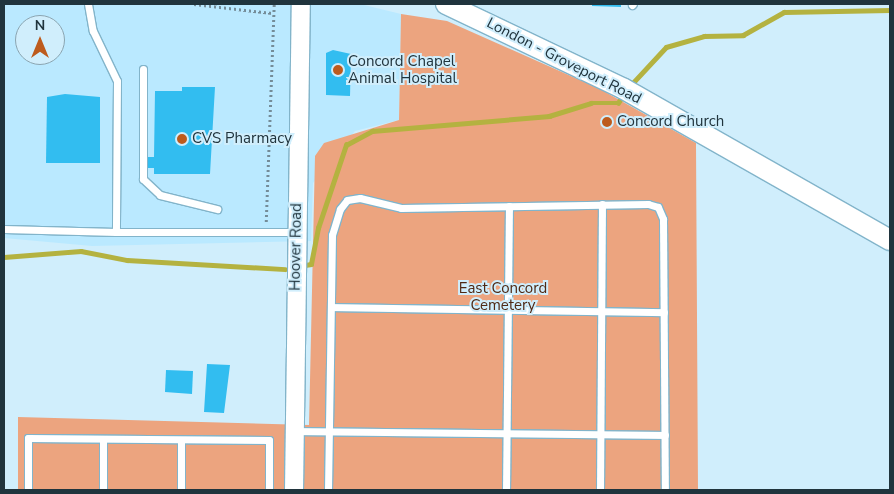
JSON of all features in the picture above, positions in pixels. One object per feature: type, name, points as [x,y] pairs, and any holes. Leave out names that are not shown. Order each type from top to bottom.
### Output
[{"type":"main road","name":"London - Groveport Road","points":[[446,4],[629,92],[890,240]]},
{"type":"street","name":"Hoover Road","points":[[294,490],[296,232],[301,4]]},
{"type":"lane","points":[[88,4],[93,31],[118,82],[116,232]]},
{"type":"lane","points":[[143,69],[143,179],[160,195],[216,208]]},
{"type":"lane","points":[[328,490],[332,235],[347,200],[360,198],[401,208],[602,204],[658,207],[663,219],[665,490]]},
{"type":"lane","points":[[600,490],[602,204]]},
{"type":"lane","points":[[506,490],[509,206]]},
{"type":"lane","points":[[4,229],[116,232],[296,232]]},
{"type":"lane","points":[[330,307],[664,312]]},
{"type":"lane","points":[[294,431],[664,435]]},
{"type":"lane","points":[[28,490],[28,438],[270,440],[269,490]]},
{"type":"lane","points":[[103,439],[103,490]]},
{"type":"lane","points":[[181,440],[181,490]]},
{"type":"path","points":[[194,4],[272,13]]},
{"type":"path","points":[[266,232],[272,13],[274,4]]},
{"type":"shaded area","points":[[4,4],[360,4],[401,14],[399,120],[355,131],[313,183],[311,241],[92,246],[4,238]]},
{"type":"green space","name":"East Concord Cemetery","points":[[401,14],[447,21],[600,89],[696,143],[698,490],[18,490],[18,417],[309,425],[315,156],[324,143],[399,120]]},
{"type":"building","points":[[592,4],[621,4],[621,7],[592,6]]},
{"type":"building","name":"Concord Chapel Animal Hospital","points":[[333,50],[351,54],[350,96],[326,95],[326,53]]},
{"type":"building","name":"CVS Pharmacy","points":[[182,87],[215,87],[210,174],[154,174],[154,168],[141,168],[141,157],[154,157],[155,91],[182,91]]},
{"type":"building","points":[[65,94],[100,97],[100,163],[46,163],[47,97]]},
{"type":"building","points":[[207,364],[230,365],[224,413],[204,412]]},
{"type":"building","points":[[166,370],[193,371],[192,394],[165,392]]},
{"type":"waterway","points":[[629,87],[666,47],[704,36],[743,35],[784,12],[890,10]]},
{"type":"waterway","points":[[305,265],[311,264],[318,228],[346,145],[372,131],[549,116],[591,103],[618,103],[623,95]]},
{"type":"waterway","points":[[4,257],[81,251],[127,260],[285,269]]},
{"type":"place","name":"Concord Chapel Animal Hospital","points":[[338,70]]},
{"type":"place","name":"Concord Church","points":[[607,122]]},
{"type":"place","name":"CVS Pharmacy","points":[[182,139]]}]
